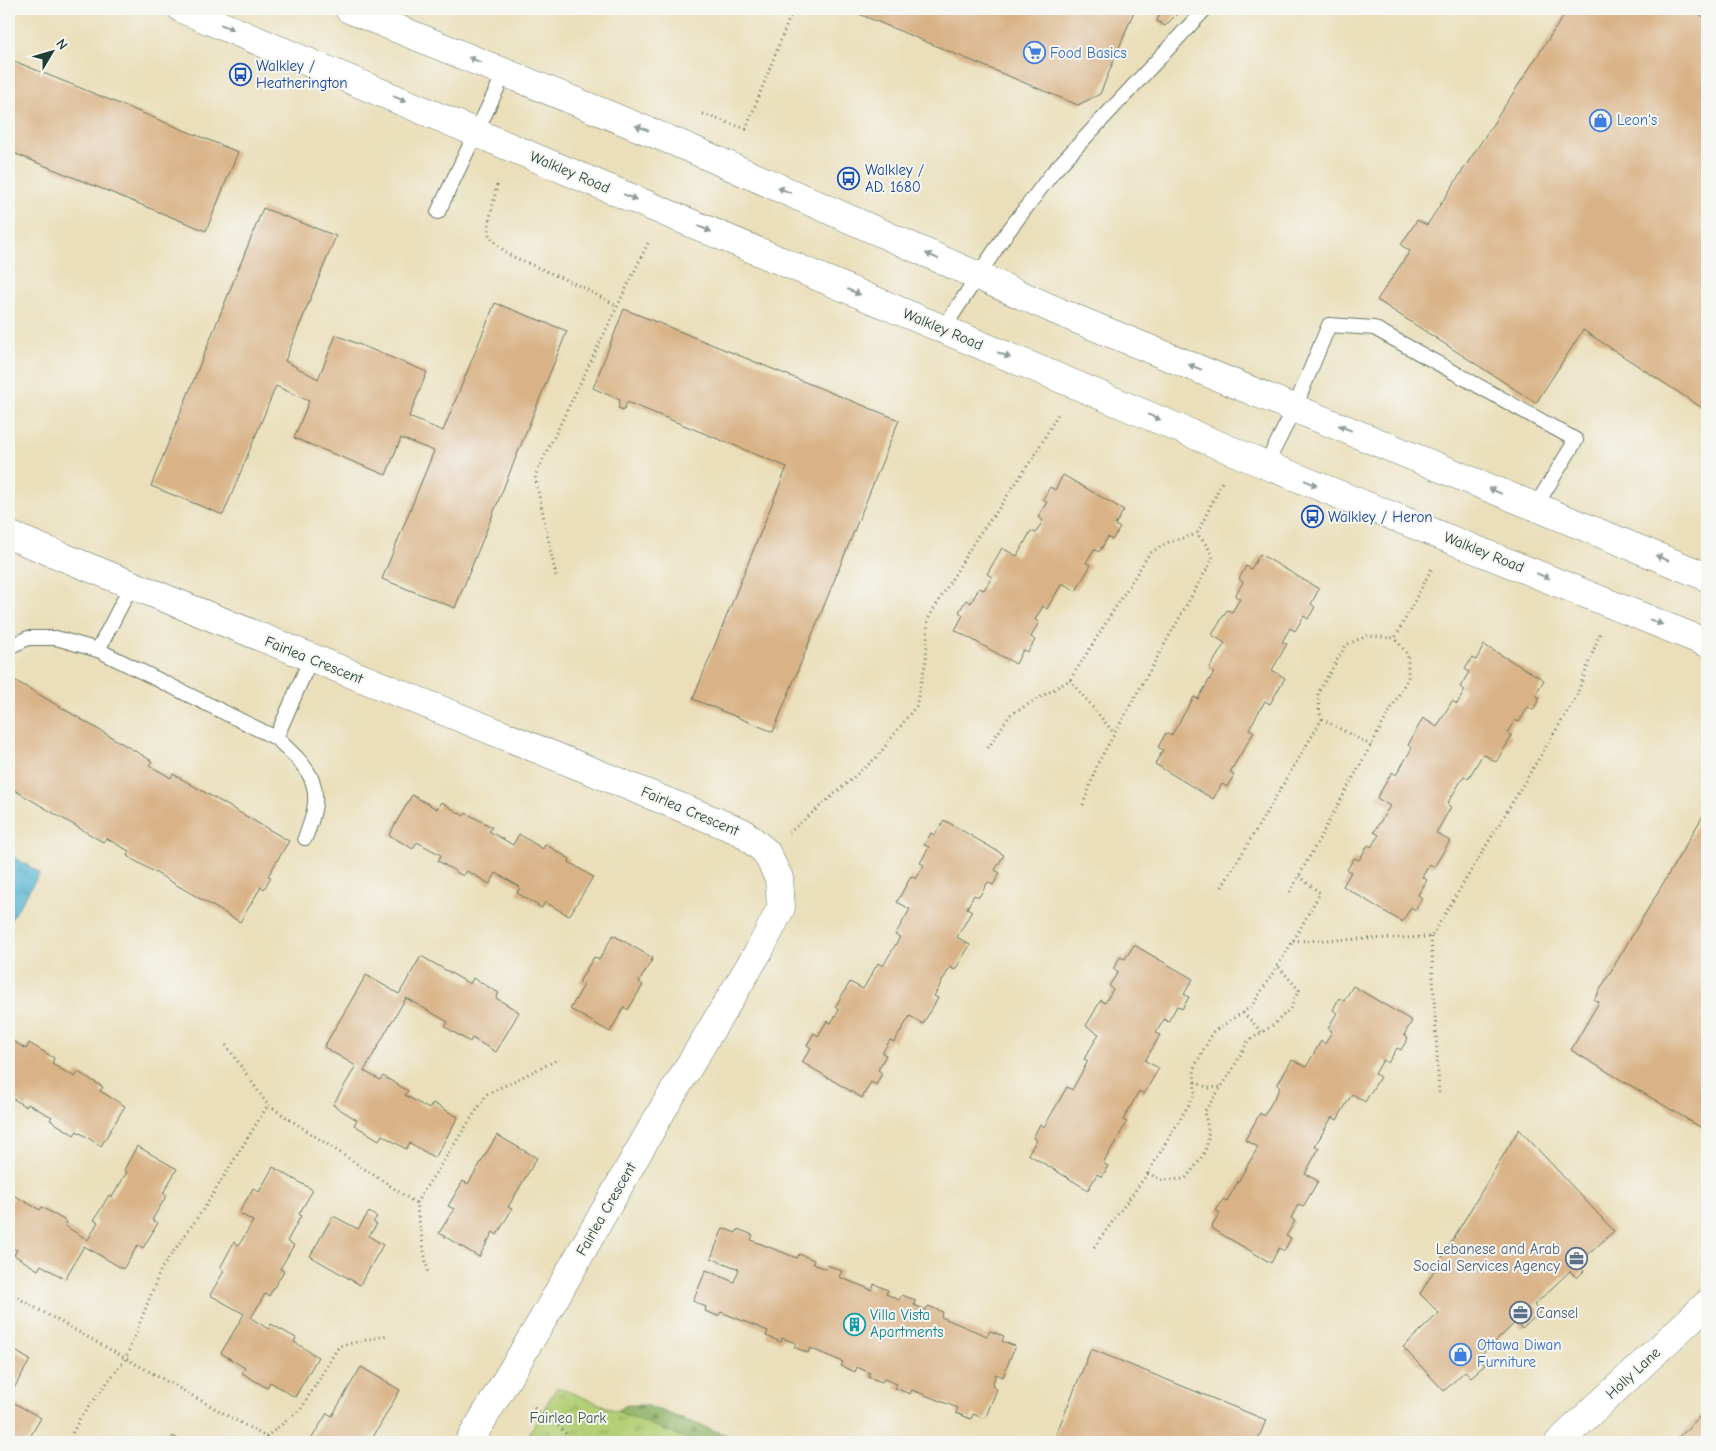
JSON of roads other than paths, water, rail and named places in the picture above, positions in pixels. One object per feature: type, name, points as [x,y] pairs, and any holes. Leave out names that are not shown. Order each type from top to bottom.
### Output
[{"type":"main road","name":"Walkley Road","points":[[182,9],[1266,465],[1707,643]]},
{"type":"main road","points":[[349,9],[687,147],[1064,314],[1707,577]]},
{"type":"main road","name":"Fairlea Crescent","points":[[9,536],[132,584],[742,832],[766,852],[779,878],[781,908],[760,949],[660,1114],[543,1319],[470,1442]]},
{"type":"main road","name":"Holly Lane","points":[[1559,1442],[1707,1304]]},
{"type":"lane","points":[[943,329],[977,276],[1053,172],[1204,9]]},
{"type":"lane","points":[[438,212],[475,131],[505,72]]},
{"type":"lane","points":[[1266,465],[1295,407],[1329,325],[1374,328],[1576,440],[1535,507]]},
{"type":"lane","points":[[98,650],[132,584]]},
{"type":"lane","points":[[9,647],[28,638],[56,638],[98,650],[276,738],[302,761],[315,788],[315,814],[305,838]]},
{"type":"lane","points":[[276,738],[311,658]]},
{"type":"water","points":[[9,854],[40,873],[10,921],[9,920]]},
{"type":"place","name":"Food Basics","points":[[1034,53]]},
{"type":"place","name":"Walkley / Heatherington","points":[[240,75]]},
{"type":"place","name":"Leon's","points":[[1601,120]]},
{"type":"place","name":"Walkley / AD. 1680","points":[[849,179]]},
{"type":"place","name":"Walkley / Heron","points":[[1312,517]]},
{"type":"place","name":"Lebanese and Arab Social Services Agency","points":[[1576,1258]]},
{"type":"place","name":"Cansel","points":[[1520,1313]]},
{"type":"place","name":"Villa Vista Apartments","points":[[854,1324]]},
{"type":"place","name":"Ottawa Diwan Furniture","points":[[1461,1354]]},
{"type":"park label","name":"Fairlea Park","points":[[568,1418]]}]
